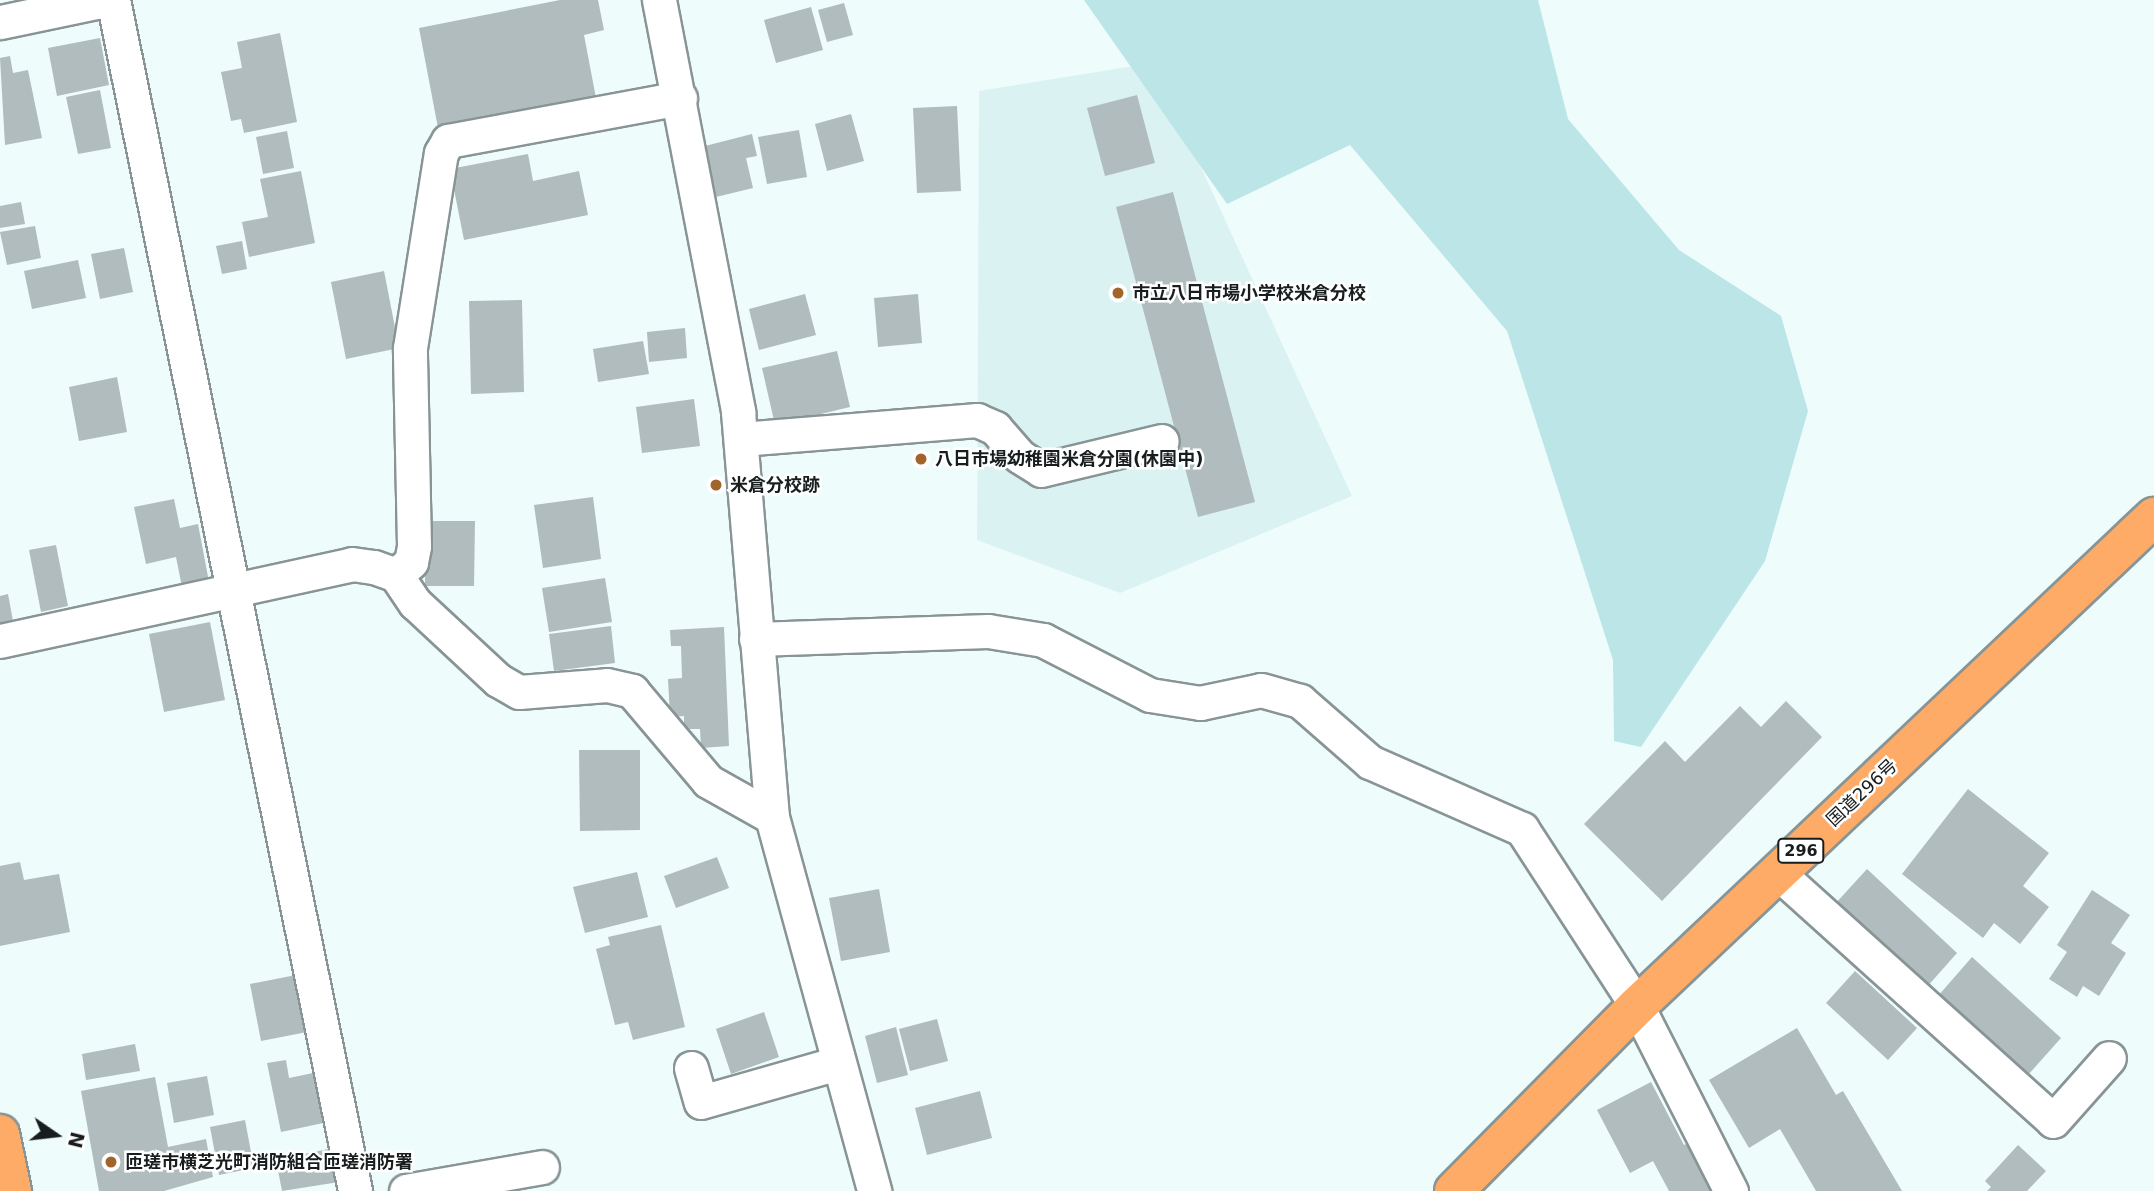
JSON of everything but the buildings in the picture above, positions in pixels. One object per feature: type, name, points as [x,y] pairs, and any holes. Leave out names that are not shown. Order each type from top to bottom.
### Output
[{"type":"highway","name":"国道296号","points":[[1454,1191],[1637,1006],[2154,517]]},
{"type":"highway","points":[[0,1134],[12,1191]]},
{"type":"street","points":[[0,22],[105,0]]},
{"type":"street","points":[[113,0],[355,1191]]},
{"type":"street","points":[[659,0],[680,98],[741,439],[772,817],[874,1191]]},
{"type":"street","points":[[396,575],[411,562],[414,546],[410,348],[445,147],[449,141],[680,98]]},
{"type":"street","points":[[741,439],[977,420],[995,428],[1019,456],[1041,470],[1162,441]]},
{"type":"street","points":[[0,641],[352,564],[396,575],[415,604],[498,680],[519,692],[607,685],[632,691],[708,780],[772,817]]},
{"type":"street","points":[[756,639],[988,631],[1044,640],[1150,695],[1200,703],[1261,690],[1300,701],[1370,762],[1522,829],[1637,1006],[1731,1191]]},
{"type":"street","points":[[1778,873],[2053,1121],[2109,1058]]},
{"type":"street","points":[[691,1068],[701,1102],[838,1063]]},
{"type":"street","points":[[406,1191],[542,1167]]},
{"type":"shaded area","points":[[1084,0],[1538,0],[1568,119],[1679,250],[1781,316],[1808,411],[1765,561],[1641,747],[1614,741],[1613,660],[1507,331],[1350,145],[1227,204]]},
{"type":"shaded area","name":"市立八日市場小学校米倉分校","points":[[1153,63],[1352,496],[1120,593],[977,540],[979,91]]},
{"type":"place","name":"市立八日市場小学校米倉分校","points":[[1118,293]]},
{"type":"place","name":"八日市場幼稚園米倉分園(休園中)","points":[[921,459]]},
{"type":"place","name":"米倉分校跡","points":[[716,485]]},
{"type":"place","name":"匝瑳市横芝光町消防組合匝瑳消防署","points":[[111,1162]]}]
